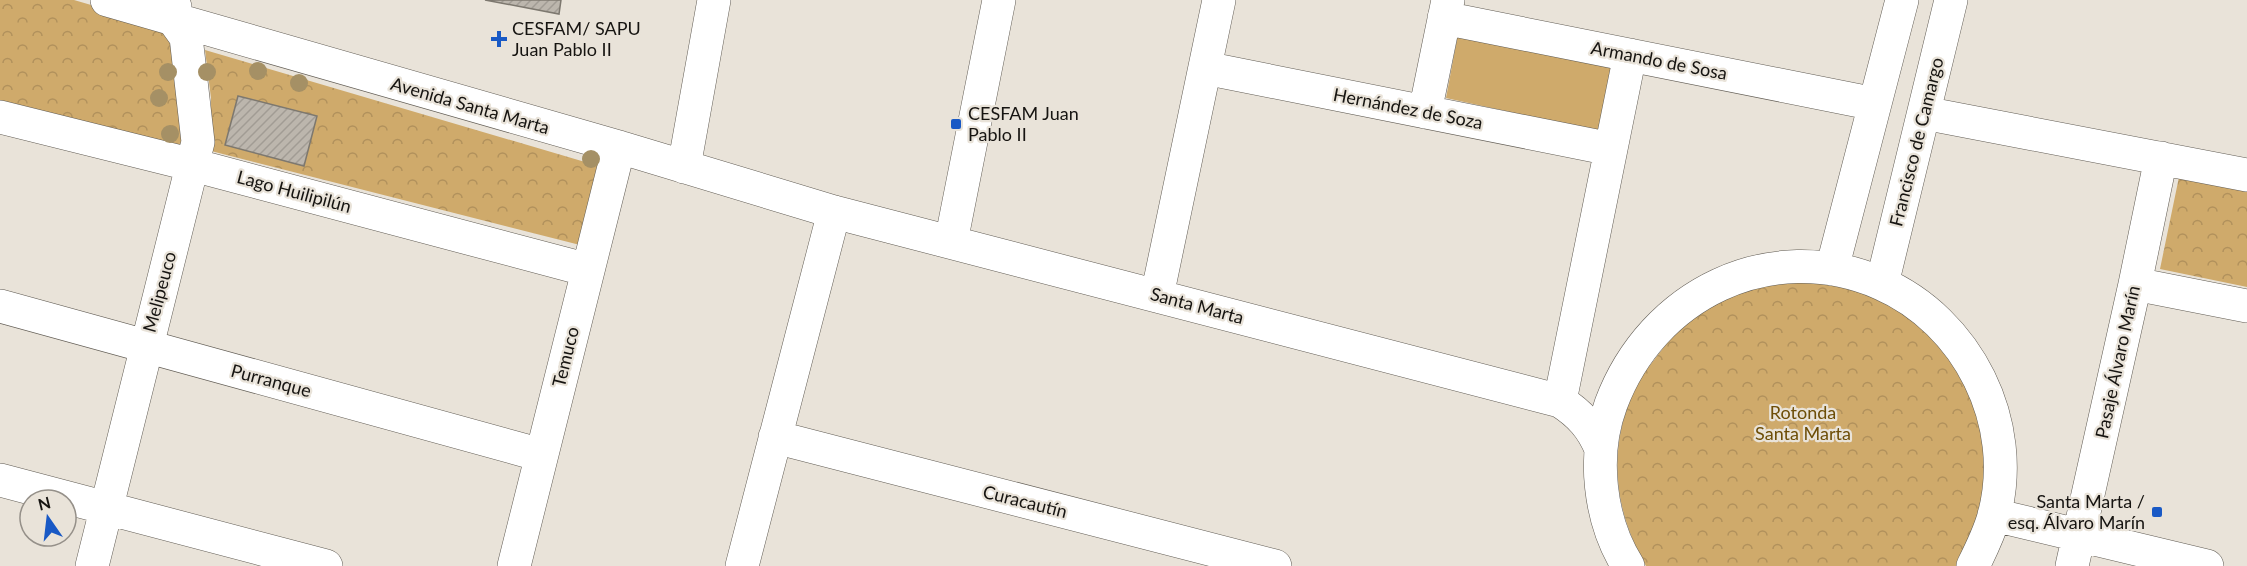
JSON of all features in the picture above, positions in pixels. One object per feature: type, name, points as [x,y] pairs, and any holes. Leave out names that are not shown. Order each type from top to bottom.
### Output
[{"type":"street","name":"Avenida Santa Marta","points":[[106,0],[175,10],[834,212]]},
{"type":"street","points":[[684,167],[714,0]]},
{"type":"street","points":[[951,242],[999,0]]},
{"type":"street","points":[[1157,296],[1219,0]]},
{"type":"street","points":[[1832,269],[1902,0]]},
{"type":"street","name":"Francisco de Camargo","points":[[1882,284],[1951,0]]},
{"type":"street","points":[[1425,112],[1446,9]]},
{"type":"street","name":"Armando de Sosa","points":[[1446,9],[1630,55],[1875,104]]},
{"type":"street","name":"Melipeuco","points":[[92,566],[198,142],[186,37],[175,10]]},
{"type":"street","points":[[1560,401],[1630,55]]},
{"type":"street","name":"Hernández de Soza","points":[[1205,68],[1611,149]]},
{"type":"street","points":[[1924,113],[2247,175]]},
{"type":"street","name":"Lago Huilipilún","points":[[0,117],[193,165],[588,270]]},
{"type":"street","name":"Temuco","points":[[514,566],[619,147]]},
{"type":"street","name":"Pasaje Álvaro Marín","points":[[2076,550],[2161,158]]},
{"type":"street","points":[[742,566],[834,212]]},
{"type":"street","name":"Santa Marta","points":[[834,212],[1560,401],[1584,419],[1601,449]]},
{"type":"street","points":[[1628,566],[1608,522],[1601,487],[1601,449],[1608,413],[1631,361],[1648,337],[1669,316],[1692,299],[1718,285],[1755,273],[1803,267],[1832,269],[1857,275],[1882,284],[1912,301],[1940,323],[1962,349],[1980,379],[1993,411],[2000,446],[2000,481],[1994,515],[1984,545],[1973,566]]},
{"type":"street","points":[[2135,284],[2247,306]]},
{"type":"street","name":"Purranque","points":[[0,306],[542,455]]},
{"type":"street","name":"Santa Marta","points":[[1560,401],[1593,396],[1618,386]]},
{"type":"street","name":"Curacautín","points":[[775,437],[1265,565]]},
{"type":"street","points":[[0,480],[327,566]]},
{"type":"street","points":[[1994,515],[2076,550],[2207,566]]},
{"type":"green space","points":[[0,0],[74,0],[170,28],[188,136],[178,147],[0,100]]},
{"type":"green space","points":[[1458,34],[1623,66],[1607,133],[1446,98]]},
{"type":"green space","points":[[205,50],[602,167],[580,245],[211,151],[211,98]]},
{"type":"green space","points":[[2179,177],[2247,191],[2247,287],[2160,269]]},
{"type":"green space","name":"Rotonda Santa Marta","points":[[1798,281],[1832,283],[1864,291],[1922,324],[1965,374],[1987,437],[1986,503],[1961,566],[1646,566],[1626,522],[1618,478],[1621,432],[1638,382],[1672,337],[1689,321],[1713,304],[1748,290]]},
{"type":"building","points":[[485,0],[561,0],[559,14]]},
{"type":"building","points":[[238,96],[317,116],[304,166],[225,145]]},
{"type":"place","name":"CESFAM/ SAPU Juan Pablo II","points":[[499,39]]},
{"type":"place","name":"CESFAM Juan Pablo II","points":[[956,124]]},
{"type":"place","name":"Santa Marta / esq. Álvaro Marín","points":[[2157,512]]}]
